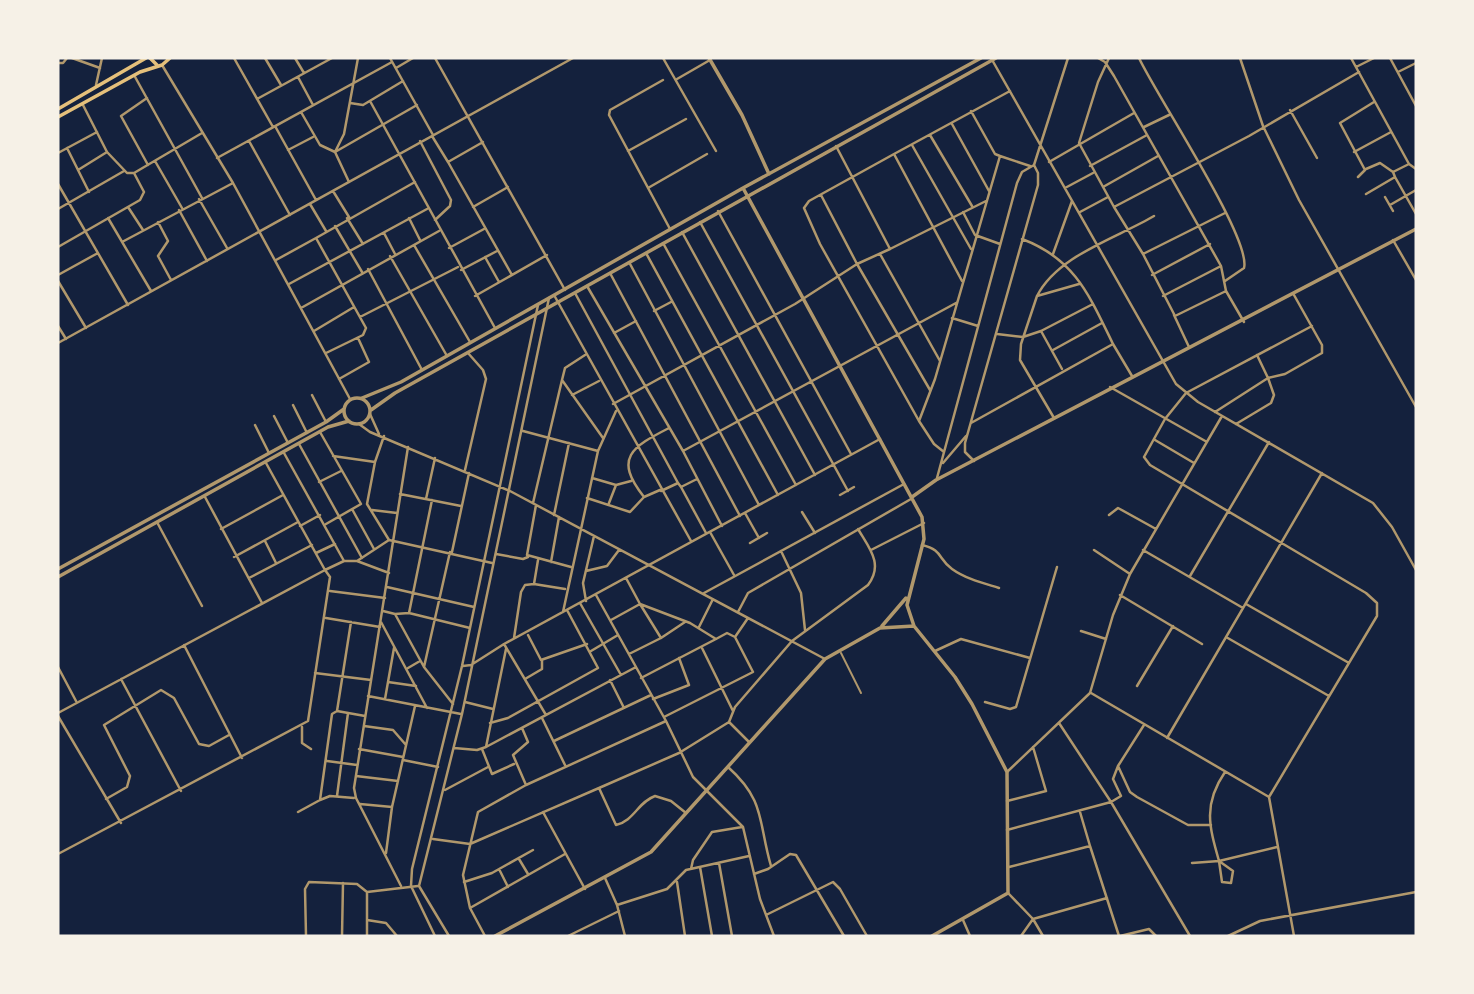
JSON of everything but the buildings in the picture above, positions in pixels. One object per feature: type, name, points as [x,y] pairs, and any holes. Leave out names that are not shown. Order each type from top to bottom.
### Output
[{"type":"main road","points":[[58,109],[148,58],[157,65]]},
{"type":"main road","points":[[58,117],[134,75],[162,65],[169,58]]},
{"type":"street","points":[[58,63],[63,63],[67,58]]},
{"type":"street","points":[[72,58],[100,68]]},
{"type":"street","points":[[95,88],[102,58]]},
{"type":"street","points":[[235,58],[316,200]]},
{"type":"street","points":[[265,58],[281,85]]},
{"type":"street","points":[[295,58],[304,73]]},
{"type":"street","points":[[257,99],[328,58]]},
{"type":"street","points":[[335,152],[344,134],[358,58]]},
{"type":"street","points":[[396,68],[413,58]]},
{"type":"street","points":[[435,58],[565,290]]},
{"type":"street","points":[[58,343],[573,58]]},
{"type":"street","points":[[663,58],[716,151]]},
{"type":"street","points":[[350,399],[377,394],[422,370],[743,188],[981,58]]},
{"type":"street","points":[[359,424],[395,393],[993,58],[1160,360],[1186,393],[1379,508],[1416,570]]},
{"type":"street","points":[[936,480],[1017,183],[1022,172],[1032,166],[1041,146],[1068,58]]},
{"type":"street","points":[[1098,58],[1105,62],[1210,244],[1221,265],[1226,291],[1244,322]]},
{"type":"street","points":[[1109,58],[1105,62],[1079,144],[1143,254],[1189,348]]},
{"type":"street","points":[[1139,58],[1198,162],[1246,260],[1244,268],[1225,281]]},
{"type":"street","points":[[1240,58],[1263,126],[1339,270],[1416,407]]},
{"type":"street","points":[[1351,58],[1409,164],[1416,169]]},
{"type":"street","points":[[1356,67],[1373,58]]},
{"type":"street","points":[[1390,58],[1416,107]]},
{"type":"street","points":[[676,79],[709,59],[742,115],[772,180]]},
{"type":"street","points":[[217,158],[391,60],[512,275]]},
{"type":"street","points":[[1398,72],[1416,63]]},
{"type":"street","points":[[162,65],[233,183],[350,399]]},
{"type":"street","points":[[1114,207],[1359,72]]},
{"type":"street","points":[[134,75],[176,148],[228,249]]},
{"type":"street","points":[[298,76],[313,105]]},
{"type":"street","points":[[663,80],[609,111],[670,230]]},
{"type":"street","points":[[350,103],[363,105],[404,81]]},
{"type":"street","points":[[944,452],[934,444],[919,421],[804,212],[807,202],[1010,91]]},
{"type":"street","points":[[147,97],[121,116],[148,165]]},
{"type":"street","points":[[370,101],[459,268],[495,328]]},
{"type":"street","points":[[1365,170],[1340,123],[1374,102]]},
{"type":"street","points":[[83,104],[107,152],[124,171],[134,173],[202,133]]},
{"type":"street","points":[[335,152],[382,122],[417,105]]},
{"type":"street","points":[[1290,110],[1317,158]]},
{"type":"street","points":[[301,111],[320,145],[335,152],[349,181]]},
{"type":"street","points":[[971,111],[995,154],[1032,166],[1039,181],[967,436],[965,452],[974,461]]},
{"type":"street","points":[[1049,162],[1134,113]]},
{"type":"street","points":[[1143,128],[1169,115]]},
{"type":"street","points":[[628,151],[686,119]]},
{"type":"street","points":[[951,122],[989,191]]},
{"type":"street","points":[[1354,152],[1392,131]]},
{"type":"street","points":[[58,153],[97,132]]},
{"type":"street","points":[[930,135],[972,206]]},
{"type":"street","points":[[1090,166],[1147,135]]},
{"type":"street","points":[[288,150],[314,137]]},
{"type":"street","points":[[248,141],[290,215]]},
{"type":"street","points":[[420,141],[452,202],[435,220]]},
{"type":"street","points":[[448,162],[483,142]]},
{"type":"street","points":[[912,145],[972,251]]},
{"type":"street","points":[[836,146],[890,248]]},
{"type":"street","points":[[67,148],[89,192]]},
{"type":"street","points":[[78,170],[107,152]]},
{"type":"street","points":[[648,188],[707,154]]},
{"type":"street","points":[[894,154],[962,281]]},
{"type":"street","points":[[919,421],[940,361],[1000,156]]},
{"type":"street","points":[[1102,187],[1158,156]]},
{"type":"street","points":[[155,161],[207,261]]},
{"type":"street","points":[[1358,177],[1365,170],[1380,163],[1393,172],[1416,214]]},
{"type":"street","points":[[1393,172],[1409,164]]},
{"type":"street","points":[[58,209],[124,171]]},
{"type":"street","points":[[1065,188],[1093,172]]},
{"type":"street","points":[[58,247],[128,207],[144,194],[134,173]]},
{"type":"street","points":[[1366,194],[1395,177]]},
{"type":"street","points":[[275,260],[415,182]]},
{"type":"street","points":[[122,242],[233,183]]},
{"type":"street","points":[[58,184],[128,304]]},
{"type":"street","points":[[473,207],[508,187]]},
{"type":"street","points":[[743,188],[924,523],[922,545],[907,606],[914,626],[935,651],[972,705],[1007,772],[1008,893],[1033,919],[1043,936]]},
{"type":"street","points":[[1390,205],[1416,190]]},
{"type":"street","points":[[333,191],[363,244]]},
{"type":"street","points":[[821,195],[930,391]]},
{"type":"street","points":[[1080,212],[1108,197]]},
{"type":"street","points":[[1385,197],[1393,211]]},
{"type":"street","points":[[1053,254],[1073,200]]},
{"type":"street","points":[[613,404],[775,314],[857,264],[986,201]]},
{"type":"street","points":[[310,204],[327,231]]},
{"type":"street","points":[[128,207],[142,230]]},
{"type":"street","points":[[289,284],[428,209]]},
{"type":"street","points":[[718,211],[851,454]]},
{"type":"street","points":[[963,211],[975,235],[1000,244]]},
{"type":"street","points":[[1143,254],[1225,213]]},
{"type":"street","points":[[1054,418],[1037,384],[1020,360],[1023,337],[1037,296],[1049,279],[1067,264],[1154,216]]},
{"type":"street","points":[[108,218],[151,292]]},
{"type":"street","points":[[409,219],[420,240]]},
{"type":"street","points":[[158,222],[168,241],[159,252],[158,259],[171,280]]},
{"type":"street","points":[[700,222],[848,491]]},
{"type":"street","points":[[335,226],[362,272]]},
{"type":"street","points":[[449,248],[484,229]]},
{"type":"street","points":[[738,612],[748,593],[912,497],[936,480],[1160,360],[1244,322],[1416,229]]},
{"type":"street","points":[[301,308],[439,231]]},
{"type":"street","points":[[682,232],[815,475]]},
{"type":"street","points":[[383,233],[410,293],[447,356]]},
{"type":"street","points":[[316,238],[366,331],[358,338],[325,354]]},
{"type":"street","points":[[1022,239],[1067,264],[1093,304],[1132,376]]},
{"type":"street","points":[[1393,240],[1416,277]]},
{"type":"street","points":[[663,243],[796,485]]},
{"type":"street","points":[[414,244],[432,280],[470,342]]},
{"type":"street","points":[[1152,275],[1210,244]]},
{"type":"street","points":[[360,317],[497,251]]},
{"type":"street","points":[[58,275],[98,253]]},
{"type":"street","points":[[646,253],[778,495]]},
{"type":"street","points":[[879,254],[940,361]]},
{"type":"street","points":[[475,296],[547,255]]},
{"type":"street","points":[[485,257],[499,283]]},
{"type":"street","points":[[629,262],[759,505]]},
{"type":"street","points":[[1163,296],[1221,265]]},
{"type":"street","points":[[368,269],[422,370]]},
{"type":"street","points":[[610,273],[740,516]]},
{"type":"street","points":[[58,281],[86,328]]},
{"type":"street","points":[[1037,296],[1080,284]]},
{"type":"street","points":[[587,285],[683,452],[722,526]]},
{"type":"street","points":[[1174,315],[1184,314],[1226,291]]},
{"type":"street","points":[[575,293],[629,397],[734,576]]},
{"type":"street","points":[[1215,412],[1268,379],[1285,374],[1322,353],[1322,345],[1294,295]]},
{"type":"street","points":[[552,296],[691,541]]},
{"type":"street","points":[[449,936],[419,886],[454,748],[552,296]]},
{"type":"street","points":[[654,311],[671,302]]},
{"type":"street","points":[[683,452],[956,303]]},
{"type":"street","points":[[435,936],[411,886],[412,869],[462,666],[538,304]]},
{"type":"street","points":[[996,333],[1023,337],[1041,331],[1093,304]]},
{"type":"street","points":[[314,331],[354,307]]},
{"type":"street","points":[[952,318],[978,326]]},
{"type":"street","points":[[613,334],[636,321]]},
{"type":"street","points":[[1052,350],[1102,323]]},
{"type":"street","points":[[58,326],[65,339]]},
{"type":"street","points":[[1294,936],[1269,797],[1377,616],[1377,603],[1366,593],[1181,485],[1146,462],[1144,455],[1165,419],[1186,393],[1312,327]]},
{"type":"street","points":[[1041,331],[1063,370]]},
{"type":"street","points":[[339,379],[369,362],[358,338]]},
{"type":"street","points":[[970,424],[1037,384],[1113,344]]},
{"type":"street","points":[[424,667],[461,506],[486,379],[483,370],[468,353]]},
{"type":"street","points":[[528,556],[534,504],[565,368],[585,355]]},
{"type":"street","points":[[1236,424],[1271,403],[1274,395],[1256,355]]},
{"type":"street","points":[[562,380],[603,438]]},
{"type":"street","points":[[572,395],[599,381]]},
{"type":"street","points":[[1110,387],[1207,442]]},
{"type":"street","points":[[312,394],[326,422]]},
{"type":"street","points":[[362,398],[371,412],[379,434]]},
{"type":"street","points":[[58,569],[326,422],[344,409],[350,399]]},
{"type":"street","points":[[293,405],[307,433]]},
{"type":"street","points":[[344,409],[349,421]]},
{"type":"street","points":[[490,723],[508,719],[598,668],[587,644],[565,611],[566,589],[598,451],[616,411]]},
{"type":"street","points":[[275,416],[288,443]]},
{"type":"street","points":[[1007,772],[1090,693],[1119,595],[1222,416]]},
{"type":"street","points":[[58,577],[320,432],[349,421],[510,491],[825,659]]},
{"type":"street","points":[[255,425],[269,453]]},
{"type":"street","points":[[644,497],[631,481],[629,464],[637,445],[669,428]]},
{"type":"street","points":[[523,431],[598,451]]},
{"type":"street","points":[[320,432],[360,504]]},
{"type":"street","points":[[384,436],[375,462],[367,504],[388,540],[451,552],[493,564]]},
{"type":"street","points":[[941,465],[967,436]]},
{"type":"street","points":[[462,666],[471,665],[504,644],[527,634],[691,541],[880,439]]},
{"type":"street","points":[[1153,440],[1194,463]]},
{"type":"street","points":[[1190,576],[1269,442]]},
{"type":"street","points":[[554,514],[569,443]]},
{"type":"street","points":[[299,444],[362,558]]},
{"type":"street","points":[[401,886],[356,798],[355,776],[408,447]]},
{"type":"street","points":[[284,453],[326,524],[344,561]]},
{"type":"street","points":[[332,456],[375,462]]},
{"type":"street","points":[[426,499],[435,458]]},
{"type":"street","points":[[58,854],[302,726],[310,716],[330,578],[266,463]]},
{"type":"street","points":[[319,482],[341,471]]},
{"type":"street","points":[[1167,738],[1322,473]]},
{"type":"street","points":[[592,477],[616,485],[631,481]]},
{"type":"street","points":[[681,487],[697,479]]},
{"type":"street","points":[[587,498],[630,512],[644,497],[678,483]]},
{"type":"street","points":[[703,594],[904,484]]},
{"type":"street","points":[[609,504],[616,485]]},
{"type":"street","points":[[840,495],[854,487]]},
{"type":"street","points":[[400,494],[461,506]]},
{"type":"street","points":[[221,529],[283,495]]},
{"type":"street","points":[[205,497],[234,556],[262,603]]},
{"type":"street","points":[[409,613],[432,500]]},
{"type":"street","points":[[326,524],[360,504],[367,504]]},
{"type":"street","points":[[1109,516],[1118,508],[1156,529]]},
{"type":"street","points":[[352,509],[374,549]]},
{"type":"street","points":[[370,510],[397,513]]},
{"type":"street","points":[[802,512],[814,533]]},
{"type":"street","points":[[745,513],[759,538]]},
{"type":"street","points":[[234,556],[320,515]]},
{"type":"street","points":[[551,562],[559,517]]},
{"type":"street","points":[[871,550],[924,523]]},
{"type":"street","points":[[158,524],[202,606]]},
{"type":"street","points":[[431,839],[470,845],[679,753],[729,722],[733,711],[792,641],[868,586],[876,566],[871,550],[858,528]]},
{"type":"street","points":[[750,543],[767,533]]},
{"type":"street","points":[[586,601],[583,583],[594,536]]},
{"type":"street","points":[[265,540],[276,563]]},
{"type":"street","points":[[357,561],[388,540]]},
{"type":"street","points":[[316,554],[335,544]]},
{"type":"street","points":[[248,578],[312,545]]},
{"type":"street","points":[[922,545],[941,554],[950,568],[962,575],[999,588]]},
{"type":"street","points":[[586,571],[607,566],[620,550]]},
{"type":"street","points":[[1094,550],[1130,573]]},
{"type":"street","points":[[1143,550],[1243,608]]},
{"type":"street","points":[[781,551],[803,602],[804,631]]},
{"type":"street","points":[[496,554],[523,559],[528,556]]},
{"type":"street","points":[[528,556],[571,567]]},
{"type":"street","points":[[534,584],[538,560]]},
{"type":"street","points":[[121,823],[58,715],[77,702],[344,561],[357,561],[389,573]]},
{"type":"street","points":[[985,702],[1014,709],[1057,567]]},
{"type":"street","points":[[626,578],[661,638]]},
{"type":"street","points":[[514,640],[521,592],[526,584],[566,589]]},
{"type":"street","points":[[387,587],[474,607]]},
{"type":"street","points":[[330,591],[385,598]]},
{"type":"street","points":[[596,595],[665,719],[679,753],[693,777],[743,827],[748,856],[774,936]]},
{"type":"street","points":[[495,936],[651,852],[825,659],[880,628],[908,595]]},
{"type":"street","points":[[1119,595],[1202,644]]},
{"type":"street","points":[[699,627],[713,599]]},
{"type":"street","points":[[580,603],[621,675]]},
{"type":"street","points":[[610,621],[640,604]]},
{"type":"street","points":[[640,604],[699,627],[716,639]]},
{"type":"street","points":[[1246,604],[1349,663]]},
{"type":"street","points":[[383,611],[435,618],[470,628]]},
{"type":"street","points":[[395,614],[424,667],[453,704]]},
{"type":"street","points":[[326,618],[380,625]]},
{"type":"street","points":[[735,637],[748,618]]},
{"type":"street","points":[[320,800],[331,718],[338,712],[351,622]]},
{"type":"street","points":[[629,654],[685,622]]},
{"type":"street","points":[[380,625],[407,668],[427,708]]},
{"type":"street","points":[[880,628],[914,626]]},
{"type":"street","points":[[1137,686],[1173,626]]},
{"type":"street","points":[[1081,631],[1106,639]]},
{"type":"street","points":[[641,678],[727,633],[735,637],[753,672]]},
{"type":"street","points":[[525,679],[542,669],[541,660],[527,634]]},
{"type":"street","points":[[591,651],[618,635]]},
{"type":"street","points":[[1226,636],[1329,696]]},
{"type":"street","points":[[935,651],[961,639],[1030,658]]},
{"type":"street","points":[[504,644],[538,701],[566,767]]},
{"type":"street","points":[[541,660],[587,644]]},
{"type":"street","points":[[184,645],[242,758]]},
{"type":"street","points":[[702,647],[733,711]]},
{"type":"street","points":[[385,699],[394,648]]},
{"type":"street","points":[[486,747],[506,649]]},
{"type":"street","points":[[841,652],[861,693]]},
{"type":"street","points":[[653,699],[689,685],[679,658]]},
{"type":"street","points":[[407,668],[421,661]]},
{"type":"street","points":[[58,667],[77,702]]},
{"type":"street","points":[[454,748],[486,747],[636,667]]},
{"type":"street","points":[[485,936],[470,908],[464,882],[475,817],[483,807],[665,719],[753,672],[764,673]]},
{"type":"street","points":[[315,673],[371,680]]},
{"type":"street","points":[[121,679],[180,791]]},
{"type":"street","points":[[610,680],[624,708]]},
{"type":"street","points":[[388,682],[416,686]]},
{"type":"street","points":[[106,799],[127,787],[130,776],[104,725],[161,690],[167,691],[199,744],[209,746],[229,735]]},
{"type":"street","points":[[1090,693],[1269,797]]},
{"type":"street","points":[[554,741],[651,695]]},
{"type":"street","points":[[368,696],[461,714]]},
{"type":"street","points":[[464,702],[493,709]]},
{"type":"street","points":[[385,855],[392,807],[415,706]]},
{"type":"street","points":[[338,712],[365,716]]},
{"type":"street","points":[[337,796],[348,713]]},
{"type":"street","points":[[729,722],[750,743]]},
{"type":"street","points":[[1059,723],[1111,803],[1190,936]]},
{"type":"street","points":[[1121,796],[1113,779],[1118,766],[1144,725]]},
{"type":"street","points":[[302,726],[302,743],[312,749]]},
{"type":"street","points":[[363,726],[393,730],[406,745]]},
{"type":"street","points":[[522,727],[528,742],[513,753],[515,764],[526,785]]},
{"type":"street","points":[[1007,801],[1046,791],[1033,747]]},
{"type":"street","points":[[359,749],[438,767]]},
{"type":"street","points":[[481,749],[493,775],[515,764]]},
{"type":"street","points":[[327,761],[357,765]]},
{"type":"street","points":[[1118,766],[1130,792],[1188,825],[1211,824]]},
{"type":"street","points":[[727,767],[745,783],[760,809],[771,867]]},
{"type":"street","points":[[444,790],[488,768]]},
{"type":"street","points":[[1219,861],[1234,871],[1231,883],[1222,882],[1211,824],[1212,794],[1225,772]]},
{"type":"street","points":[[355,776],[398,781]]},
{"type":"street","points":[[599,788],[616,825],[629,821],[648,798],[655,796],[671,801],[686,813]]},
{"type":"street","points":[[1007,830],[1111,803],[1130,792]]},
{"type":"street","points":[[298,812],[320,800],[337,796],[356,798]]},
{"type":"street","points":[[359,804],[392,807]]},
{"type":"street","points":[[1080,811],[1120,936],[1149,929],[1156,936]]},
{"type":"street","points":[[543,812],[585,889]]},
{"type":"street","points":[[691,869],[693,860],[712,832],[743,827]]},
{"type":"street","points":[[1009,867],[1090,846]]},
{"type":"street","points":[[1192,863],[1219,861],[1278,847]]},
{"type":"street","points":[[464,882],[499,869],[533,850]]},
{"type":"street","points":[[754,874],[793,853],[844,936]]},
{"type":"street","points":[[470,908],[565,854]]},
{"type":"street","points":[[617,905],[646,898],[677,882],[683,872],[691,869],[748,856]]},
{"type":"street","points":[[519,859],[528,875]]},
{"type":"street","points":[[719,863],[732,936]]},
{"type":"street","points":[[701,867],[712,936]]},
{"type":"street","points":[[499,869],[508,887]]},
{"type":"street","points":[[605,878],[617,905],[625,936]]},
{"type":"street","points":[[677,882],[685,936]]},
{"type":"street","points":[[766,915],[830,882],[836,883],[867,936]]},
{"type":"street","points":[[306,936],[308,883],[360,885],[367,892],[367,936]]},
{"type":"street","points":[[342,936],[343,883]]},
{"type":"street","points":[[367,892],[419,886]]},
{"type":"street","points":[[1228,936],[1260,921],[1416,892]]},
{"type":"street","points":[[932,936],[1008,893]]},
{"type":"street","points":[[1021,936],[1033,919],[1107,898]]},
{"type":"street","points":[[568,936],[619,911]]},
{"type":"street","points":[[367,920],[386,923],[397,936]]},
{"type":"street","points":[[962,920],[971,936]]}]
